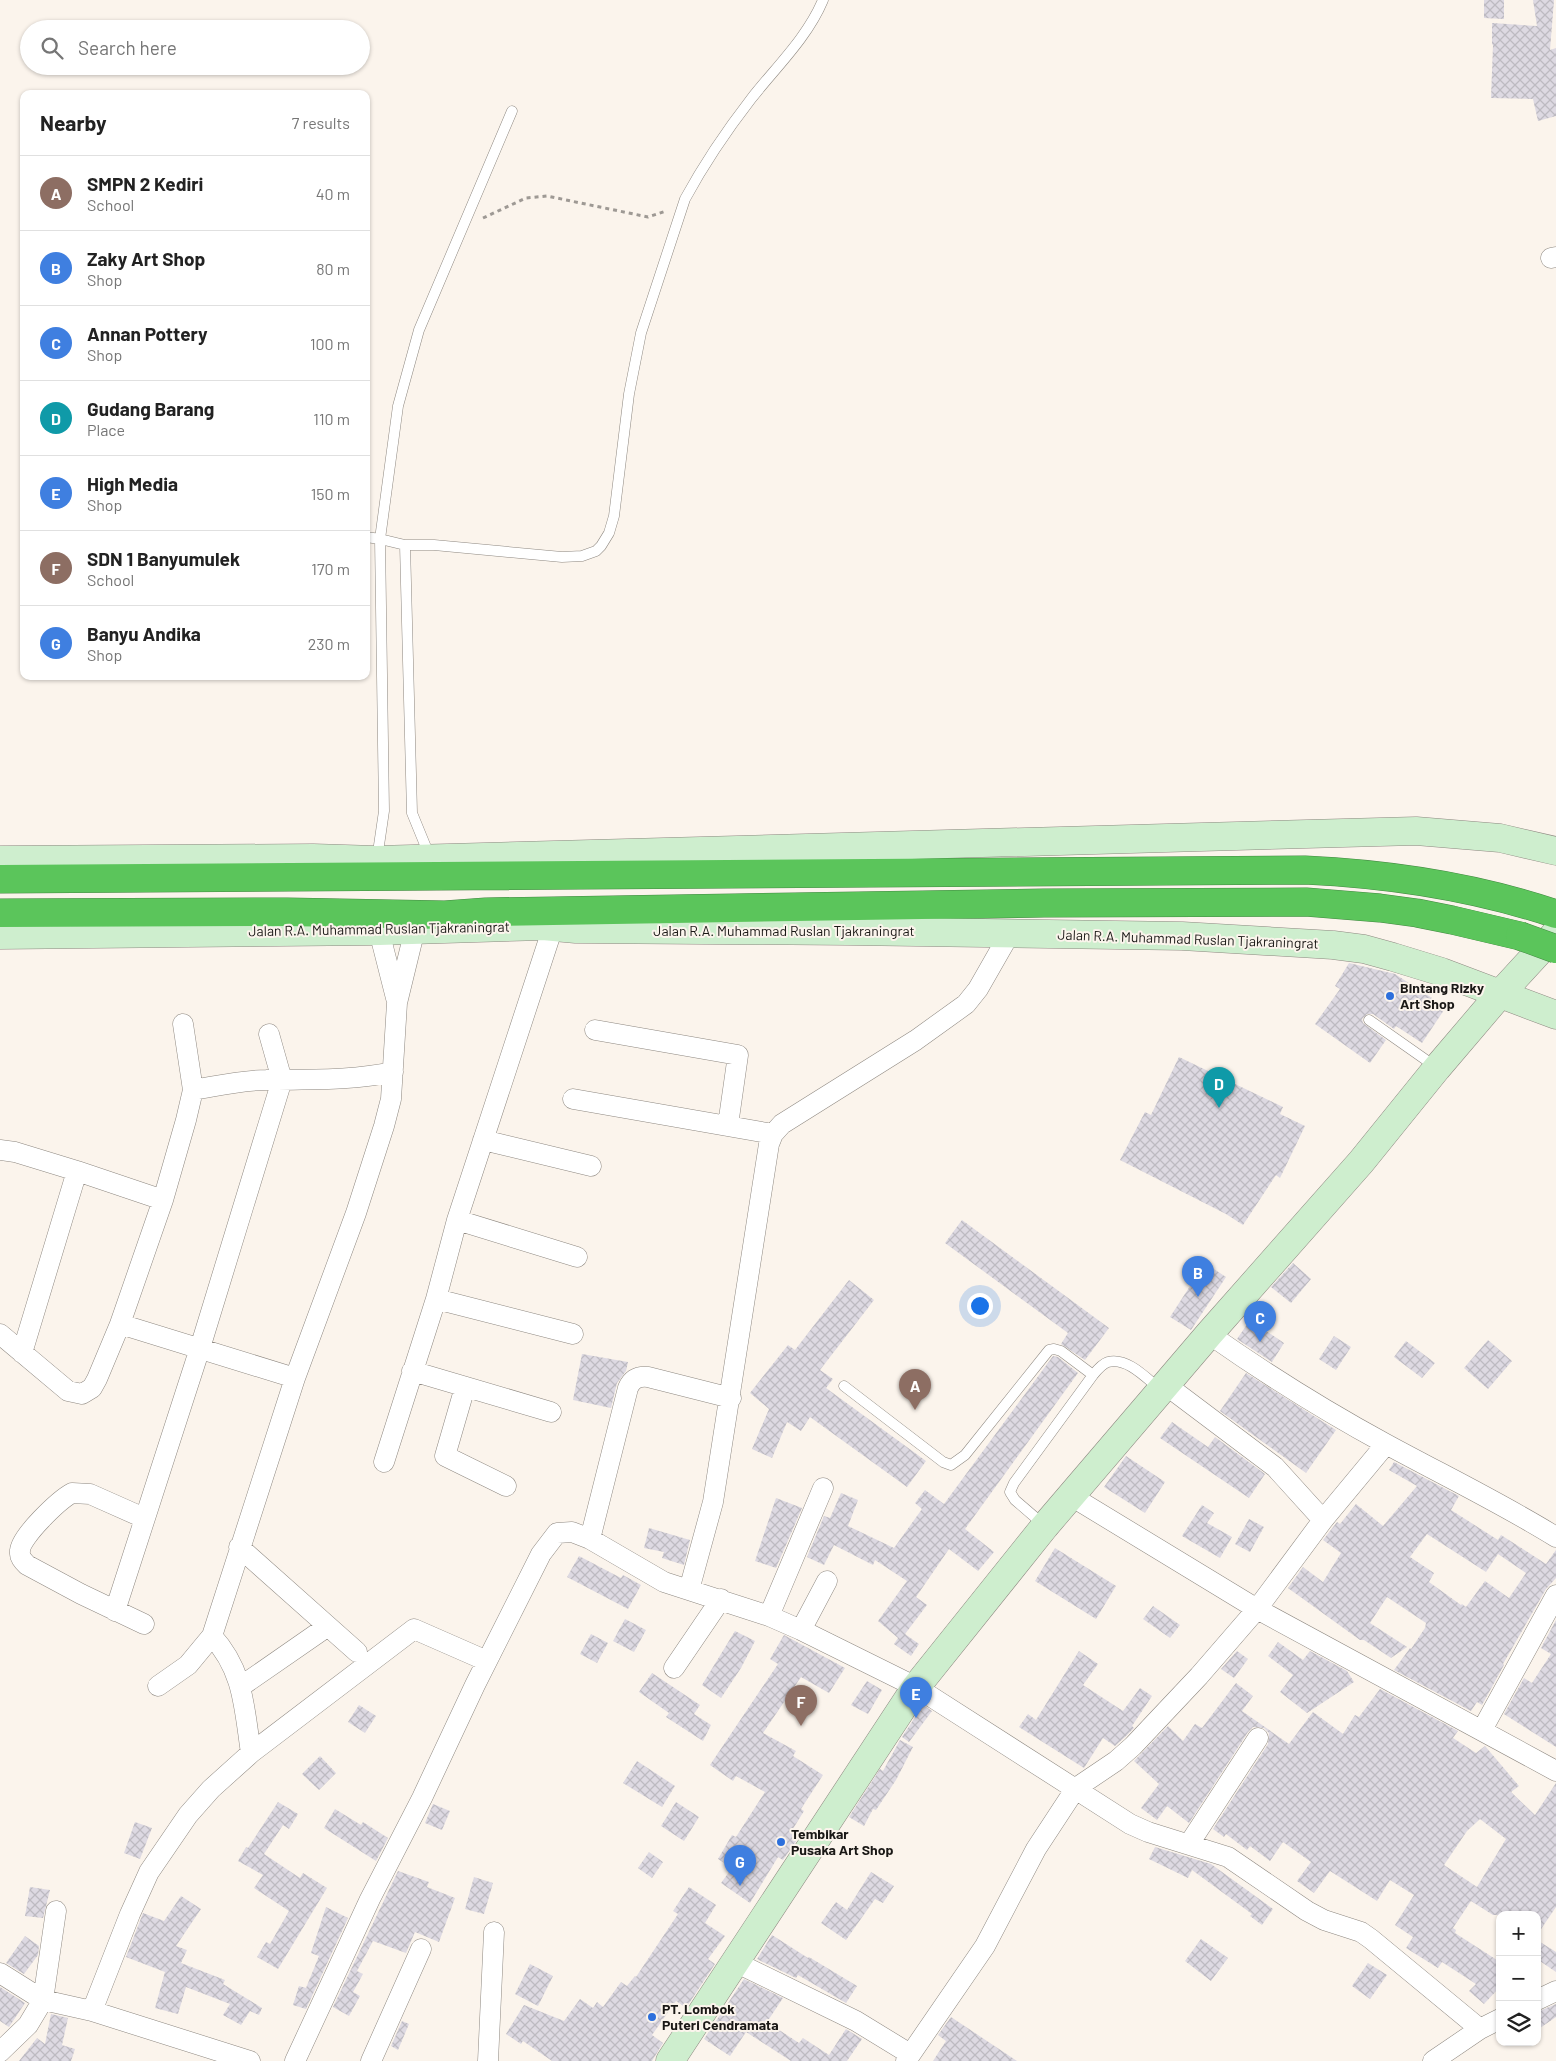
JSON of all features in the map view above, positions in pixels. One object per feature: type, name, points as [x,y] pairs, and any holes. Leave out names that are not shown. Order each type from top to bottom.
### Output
[{"type":"highway","points":[[481,876],[548,856]]},
{"type":"highway","points":[[376,860],[399,866],[481,876],[1305,870],[1357,872],[1423,882],[1552,919]]},
{"type":"highway","points":[[0,879],[427,868]]},
{"type":"highway","name":"Jalan R.A. Muhammad Ruslan Tjakraningrat","points":[[0,913],[287,912],[445,915],[486,912],[1044,903],[1306,902],[1417,913],[1520,936],[1556,949]]},
{"type":"highway","points":[[486,912],[513,921],[548,926]]},
{"type":"highway","points":[[415,929],[428,925],[445,915]]},
{"type":"street","points":[[427,868],[548,856],[1416,831],[1500,838],[1556,851]]},
{"type":"street","points":[[0,860],[313,858],[376,860]]},
{"type":"street","points":[[670,2061],[916,1687],[1045,1526],[1209,1334],[1361,1162],[1500,994],[1552,919]]},
{"type":"street","points":[[384,1462],[436,1299],[457,1220],[548,926]]},
{"type":"street","name":"Jalan R.A. Muhammad Ruslan Tjakraningrat","points":[[0,935],[379,931],[548,926],[576,929],[1182,936],[1333,945],[1364,949],[1393,957],[1556,1015]]},
{"type":"street","points":[[158,1686],[188,1665],[212,1636],[239,1547],[295,1378],[375,1156],[392,1099],[397,1003],[415,929]]},
{"type":"street","points":[[379,931],[397,1003]]},
{"type":"street","points":[[689,1590],[713,1502],[773,1134],[782,1124],[916,1040],[966,1004],[978,989],[1010,933]]},
{"type":"street","points":[[0,1334],[68,1391],[80,1395],[92,1388],[120,1324],[163,1200],[194,1090],[183,1024]]},
{"type":"street","points":[[595,1030],[738,1055],[728,1126]]},
{"type":"street","points":[[115,1611],[200,1348],[282,1080],[269,1034]]},
{"type":"street","points":[[194,1090],[239,1082],[343,1079],[392,1072]]},
{"type":"street","points":[[573,1098],[773,1134]]},
{"type":"street","points":[[483,1140],[591,1166]]},
{"type":"street","points":[[0,1150],[15,1152],[77,1171],[163,1200]]},
{"type":"street","points":[[22,1353],[77,1171]]},
{"type":"street","points":[[457,1220],[577,1257]]},
{"type":"street","points":[[436,1299],[573,1334]]},
{"type":"street","points":[[120,1324],[295,1378]]},
{"type":"street","points":[[1209,1334],[1293,1389],[1386,1444],[1480,1492],[1556,1537]]},
{"type":"street","points":[[412,1371],[551,1412]]},
{"type":"street","points":[[590,1539],[628,1388],[632,1380],[638,1377],[648,1377],[731,1398]]},
{"type":"street","points":[[465,1387],[445,1456],[506,1486]]},
{"type":"street","points":[[1164,1388],[1275,1467],[1323,1520]]},
{"type":"street","points":[[735,1962],[862,2024],[908,2058],[986,1946],[1036,1849],[1076,1788],[1116,1761],[1199,1676],[1258,1609],[1323,1520],[1386,1444]]},
{"type":"street","points":[[769,1616],[823,1488]]},
{"type":"street","points":[[144,1518],[90,1494],[72,1493],[59,1503],[26,1536],[20,1547],[20,1556],[27,1565],[144,1624]]},
{"type":"street","points":[[1071,1496],[1258,1609],[1556,1771]]},
{"type":"street","points":[[295,2061],[370,1899],[422,1798],[486,1661],[541,1554],[553,1537],[566,1532],[590,1539],[654,1577],[769,1616],[801,1630],[916,1687],[1140,1829],[1228,1857],[1307,1911],[1324,1920],[1361,1932],[1480,2029]]},
{"type":"street","points":[[239,1547],[356,1652]]},
{"type":"street","points":[[801,1630],[827,1581]]},
{"type":"street","points":[[1482,1730],[1556,1595]]},
{"type":"street","points":[[674,1668],[720,1599]]},
{"type":"street","points":[[240,1687],[328,1626]]},
{"type":"street","points":[[92,2011],[130,1914],[149,1872],[188,1815],[211,1789],[252,1753],[414,1629],[486,1661]]},
{"type":"street","points":[[212,1636],[234,1667],[240,1687],[252,1753]]},
{"type":"street","points":[[1189,1844],[1258,1738]]},
{"type":"street","points":[[0,2052],[28,2025],[43,2000],[56,1911]]},
{"type":"street","points":[[488,2061],[494,1932]]},
{"type":"street","points":[[371,2061],[421,1949]]},
{"type":"street","points":[[0,1973],[43,2000],[92,2011],[250,2061]]},
{"type":"street","points":[[1541,1998],[1556,1991]]},
{"type":"street","points":[[1433,2061],[1480,2029],[1496,2021]]},
{"type":"lane","points":[[370,538],[405,545],[434,545],[562,557],[582,556],[596,551],[602,546],[609,533],[614,516],[625,422],[641,332],[685,198],[695,179],[751,100],[784,60],[818,12],[823,0]]},
{"type":"lane","points":[[376,860],[384,811],[380,539],[398,406],[419,330],[442,271],[512,111]]},
{"type":"lane","points":[[405,545],[412,813],[427,868]]},
{"type":"lane","points":[[1369,1020],[1437,1068]]},
{"type":"lane","points":[[844,1386],[943,1462],[952,1465],[965,1455],[1049,1350],[1061,1351],[1093,1375]]},
{"type":"lane","points":[[1045,1526],[1015,1500],[1010,1492],[1014,1483],[1093,1375],[1103,1364],[1109,1362],[1123,1363],[1164,1388]]},
{"type":"path","points":[[456,242],[484,217],[526,198],[547,196],[648,217],[662,213],[685,198]]},
{"type":"building","points":[[1484,0],[1504,0],[1504,19],[1484,18]]},
{"type":"building","points":[[1533,0],[1554,0],[1550,50],[1556,48],[1556,116],[1538,121],[1533,99],[1491,98],[1492,23],[1537,26]]},
{"type":"building","name":"Bintang Rizky Art Shop","points":[[1349,963],[1395,974],[1446,1007],[1422,1043],[1396,1026],[1394,1029],[1373,1014],[1367,1014],[1362,1019],[1363,1023],[1386,1040],[1370,1063],[1315,1024],[1340,989],[1335,986]]},
{"type":"building","points":[[1179,1057],[1283,1107],[1280,1114],[1305,1126],[1280,1178],[1276,1175],[1243,1225],[1226,1214],[1120,1160],[1145,1112],[1151,1115]]},
{"type":"building","points":[[962,1220],[1109,1328],[1085,1360],[1061,1344],[1068,1333],[945,1243]]},
{"type":"building","points":[[1205,1263],[1226,1277],[1191,1330],[1170,1317]]},
{"type":"building","points":[[1293,1263],[1311,1279],[1291,1303],[1271,1287]]},
{"type":"building","points":[[849,1280],[874,1300],[820,1370],[833,1379],[826,1388],[926,1461],[907,1487],[810,1417],[801,1431],[787,1422],[772,1458],[752,1449],[769,1409],[750,1393],[788,1345],[795,1350]]},
{"type":"building","points":[[1250,1320],[1284,1343],[1272,1362],[1237,1339]]},
{"type":"building","points":[[1334,1336],[1351,1347],[1336,1370],[1319,1359]]},
{"type":"building","points":[[1488,1340],[1512,1361],[1488,1389],[1464,1368]]},
{"type":"building","points":[[1406,1341],[1435,1363],[1422,1378],[1394,1357]]},
{"type":"building","points":[[582,1354],[628,1362],[626,1371],[617,1383],[611,1408],[573,1400]]},
{"type":"building","points":[[1053,1356],[1058,1357],[1078,1373],[965,1529],[994,1552],[978,1571],[949,1549],[916,1597],[927,1605],[905,1634],[919,1644],[911,1656],[894,1644],[898,1638],[878,1621],[907,1581],[875,1560],[873,1565],[834,1545],[824,1565],[807,1557],[824,1516],[830,1518],[841,1493],[858,1500],[848,1526],[894,1548],[922,1509],[915,1503],[925,1490],[944,1504]]},
{"type":"building","points":[[1246,1373],[1336,1430],[1306,1473],[1220,1411]]},
{"type":"building","points":[[1172,1422],[1208,1447],[1215,1437],[1265,1474],[1249,1498],[1160,1438]]},
{"type":"building","points":[[1126,1456],[1165,1482],[1145,1513],[1104,1487]]},
{"type":"building","points":[[1394,1462],[1459,1496],[1451,1510],[1498,1540],[1501,1535],[1546,1564],[1556,1550],[1556,1578],[1546,1589],[1482,1705],[1477,1702],[1471,1711],[1394,1670],[1411,1649],[1425,1628],[1426,1623],[1387,1597],[1370,1623],[1407,1647],[1391,1658],[1364,1640],[1360,1640],[1288,1588],[1303,1567],[1323,1582],[1341,1553],[1323,1540],[1337,1522],[1340,1524],[1356,1504],[1383,1526],[1417,1486],[1389,1470]],"holes":[[[1427,1534],[1486,1572],[1498,1554],[1526,1573],[1509,1598],[1485,1581],[1466,1607],[1429,1582],[1434,1573],[1410,1557]]]},
{"type":"building","points":[[776,1498],[802,1508],[776,1568],[755,1561]]},
{"type":"building","points":[[1202,1505],[1214,1513],[1207,1523],[1232,1537],[1220,1558],[1182,1536]]},
{"type":"building","points":[[1249,1519],[1264,1527],[1250,1552],[1235,1544]]},
{"type":"building","points":[[649,1528],[690,1540],[684,1565],[662,1558],[664,1552],[644,1548]]},
{"type":"building","points":[[1055,1548],[1116,1586],[1096,1619],[1035,1581]]},
{"type":"building","points":[[579,1556],[621,1578],[623,1575],[641,1585],[628,1609],[567,1577]]},
{"type":"building","points":[[1153,1606],[1180,1625],[1170,1638],[1143,1619]]},
{"type":"building","points":[[625,1619],[646,1630],[634,1652],[613,1641]]},
{"type":"building","points":[[1556,1620],[1556,1747],[1504,1714],[1524,1678],[1532,1683],[1551,1654],[1541,1648]]},
{"type":"building","points":[[735,1631],[755,1641],[741,1668],[721,1698],[702,1685]]},
{"type":"building","points":[[591,1634],[608,1643],[597,1663],[580,1654]]},
{"type":"building","points":[[784,1635],[845,1668],[829,1693],[801,1677],[763,1733],[796,1751],[793,1756],[823,1775],[801,1809],[804,1811],[791,1832],[799,1837],[783,1860],[778,1857],[750,1903],[721,1883],[732,1868],[718,1859],[732,1835],[736,1837],[765,1792],[736,1776],[733,1781],[710,1765],[778,1664],[770,1659]]},
{"type":"building","points":[[1278,1642],[1303,1660],[1310,1651],[1347,1671],[1354,1682],[1307,1713],[1280,1692],[1293,1675],[1268,1656]]},
{"type":"building","points":[[1079,1651],[1098,1664],[1083,1685],[1123,1711],[1140,1688],[1152,1696],[1132,1726],[1134,1728],[1115,1746],[1103,1738],[1084,1768],[1019,1727],[1028,1714],[1036,1720]]},
{"type":"building","points":[[1237,1651],[1248,1659],[1234,1678],[1221,1669]]},
{"type":"building","points":[[652,1673],[700,1705],[694,1714],[711,1725],[703,1741],[666,1717],[669,1713],[639,1692]]},
{"type":"building","points":[[867,1681],[882,1690],[868,1714],[851,1705]]},
{"type":"building","points":[[1236,1683],[1253,1696],[1242,1711],[1289,1744],[1313,1712],[1343,1734],[1355,1715],[1359,1717],[1380,1689],[1458,1731],[1453,1738],[1476,1753],[1485,1746],[1519,1786],[1511,1792],[1535,1815],[1556,1783],[1556,1907],[1541,1929],[1541,1911],[1496,1911],[1496,1915],[1493,1915],[1471,1901],[1453,1928],[1456,1930],[1455,1933],[1496,1959],[1496,1991],[1484,2004],[1469,1991],[1476,1984],[1442,1962],[1438,1968],[1406,1948],[1413,1937],[1395,1925],[1414,1895],[1390,1880],[1377,1901],[1330,1871],[1314,1893],[1297,1881],[1311,1862],[1283,1842],[1270,1861],[1250,1846],[1247,1850],[1226,1834],[1224,1837],[1213,1829],[1268,1744],[1269,1733],[1264,1728],[1253,1727],[1248,1732],[1189,1823],[1167,1806],[1157,1820],[1141,1808],[1159,1784],[1134,1761],[1168,1726],[1183,1741],[1195,1724],[1202,1728]],"holes":[[[1480,1819],[1506,1839],[1477,1887],[1444,1865],[1467,1831]]]},
{"type":"building","points":[[359,1705],[376,1716],[365,1733],[348,1722]]},
{"type":"building","points":[[923,1705],[932,1711],[909,1742],[902,1737]]},
{"type":"building","points":[[900,1740],[913,1747],[896,1780],[876,1810],[873,1809],[864,1826],[849,1817],[880,1769],[883,1771]]},
{"type":"building","points":[[320,1756],[336,1773],[319,1790],[302,1774]]},
{"type":"building","points":[[637,1761],[675,1786],[662,1807],[623,1783]]},
{"type":"building","points":[[278,1802],[298,1814],[289,1829],[283,1825],[264,1854],[300,1878],[303,1873],[327,1888],[278,1969],[257,1957],[266,1942],[270,1944],[289,1911],[254,1888],[263,1875],[238,1861]]},
{"type":"building","points":[[676,1802],[699,1817],[684,1841],[661,1826]]},
{"type":"building","points":[[433,1804],[450,1811],[442,1830],[425,1823]]},
{"type":"building","points":[[335,1809],[361,1825],[363,1822],[388,1838],[376,1861],[324,1828]]},
{"type":"building","points":[[135,1822],[152,1828],[140,1859],[124,1853]]},
{"type":"building","points":[[1155,1847],[1211,1864],[1273,1909],[1262,1925],[1250,1916],[1252,1914],[1192,1870],[1188,1878],[1149,1859]]},
{"type":"building","points":[[649,1852],[663,1862],[652,1878],[638,1868]]},
{"type":"building","points":[[398,1871],[429,1882],[427,1887],[455,1898],[439,1942],[415,1932],[406,1953],[373,1941],[357,1971],[363,1974],[353,1992],[360,1996],[349,2016],[333,2007]]},
{"type":"building","points":[[871,1872],[894,1886],[883,1903],[875,1899],[846,1940],[821,1923],[836,1902],[847,1910]]},
{"type":"building","points":[[474,1877],[493,1883],[484,1914],[465,1909]]},
{"type":"building","points":[[30,1887],[50,1890],[43,1918],[25,1916]]},
{"type":"building","points":[[689,1887],[716,1905],[705,1923],[725,1936],[708,1959],[715,1964],[686,2008],[676,2001],[652,2035],[663,2043],[652,2061],[552,2061],[523,2041],[521,2044],[506,2034],[524,2005],[564,2021],[580,1999],[593,2008],[597,2002],[603,2007],[621,1982],[627,1986],[636,1977],[678,1914],[673,1911]]},
{"type":"building","points":[[181,1896],[201,1909],[176,1946],[187,1950],[181,1963],[225,1980],[223,1984],[262,2008],[259,2015],[250,2011],[241,2025],[223,2015],[230,2004],[186,1987],[178,2014],[155,2008],[165,1972],[126,1957],[143,1913],[164,1921]]},
{"type":"building","points":[[326,1907],[348,1918],[306,2009],[293,2005],[299,1986],[306,1988],[319,1956],[311,1953]]},
{"type":"building","points":[[772,1935],[857,1986],[846,2003],[798,1975],[796,1978],[757,1959]]},
{"type":"building","points":[[25,1936],[39,1946],[38,1955],[24,1974],[6,1963]]},
{"type":"building","points":[[1201,1939],[1228,1958],[1211,1981],[1185,1961]]},
{"type":"building","points":[[1541,1943],[1556,1952],[1556,1972],[1541,1962]]},
{"type":"building","points":[[1368,1963],[1387,1975],[1370,1999],[1352,1986]]},
{"type":"building","points":[[530,1964],[553,1976],[538,2006],[515,1994]]},
{"type":"building","points":[[744,1979],[783,1998],[767,2022],[799,2043],[803,2038],[829,2055],[846,2029],[862,2039],[847,2061],[791,2061],[746,2032],[730,2056],[704,2039]]},
{"type":"building","points":[[0,1987],[25,2003],[9,2027],[0,2021]]},
{"type":"building","points":[[1556,2004],[1556,2017],[1541,2027],[1541,2010]]},
{"type":"building","points":[[51,2014],[68,2018],[62,2045],[75,2049],[71,2061],[19,2061],[37,2038],[45,2044]]},
{"type":"building","points":[[951,2017],[1017,2061],[933,2061],[946,2041],[938,2035]]},
{"type":"building","points":[[402,2021],[409,2024],[398,2050],[391,2046]]},
{"type":"place","name":"Bintang Rizky Art Shop","points":[[1390,996]]},
{"type":"place","name":"Gudang Barang","points":[[1219,1108]]},
{"type":"place","name":"Zaky Art Shop","points":[[1198,1297]]},
{"type":"place","name":"Annan Pottery","points":[[1260,1342]]},
{"type":"place","name":"SMPN 2 Kediri","points":[[915,1410]]},
{"type":"place","name":"High Media","points":[[916,1718]]},
{"type":"place","name":"SDN 1 Banyumulek","points":[[801,1726]]},
{"type":"place","name":"Tembikar Pusaka Art Shop","points":[[781,1842]]},
{"type":"place","name":"Banyu Andika","points":[[740,1886]]},
{"type":"place","name":"PT. Lombok Puteri Cendramata","points":[[652,2017]]}]
